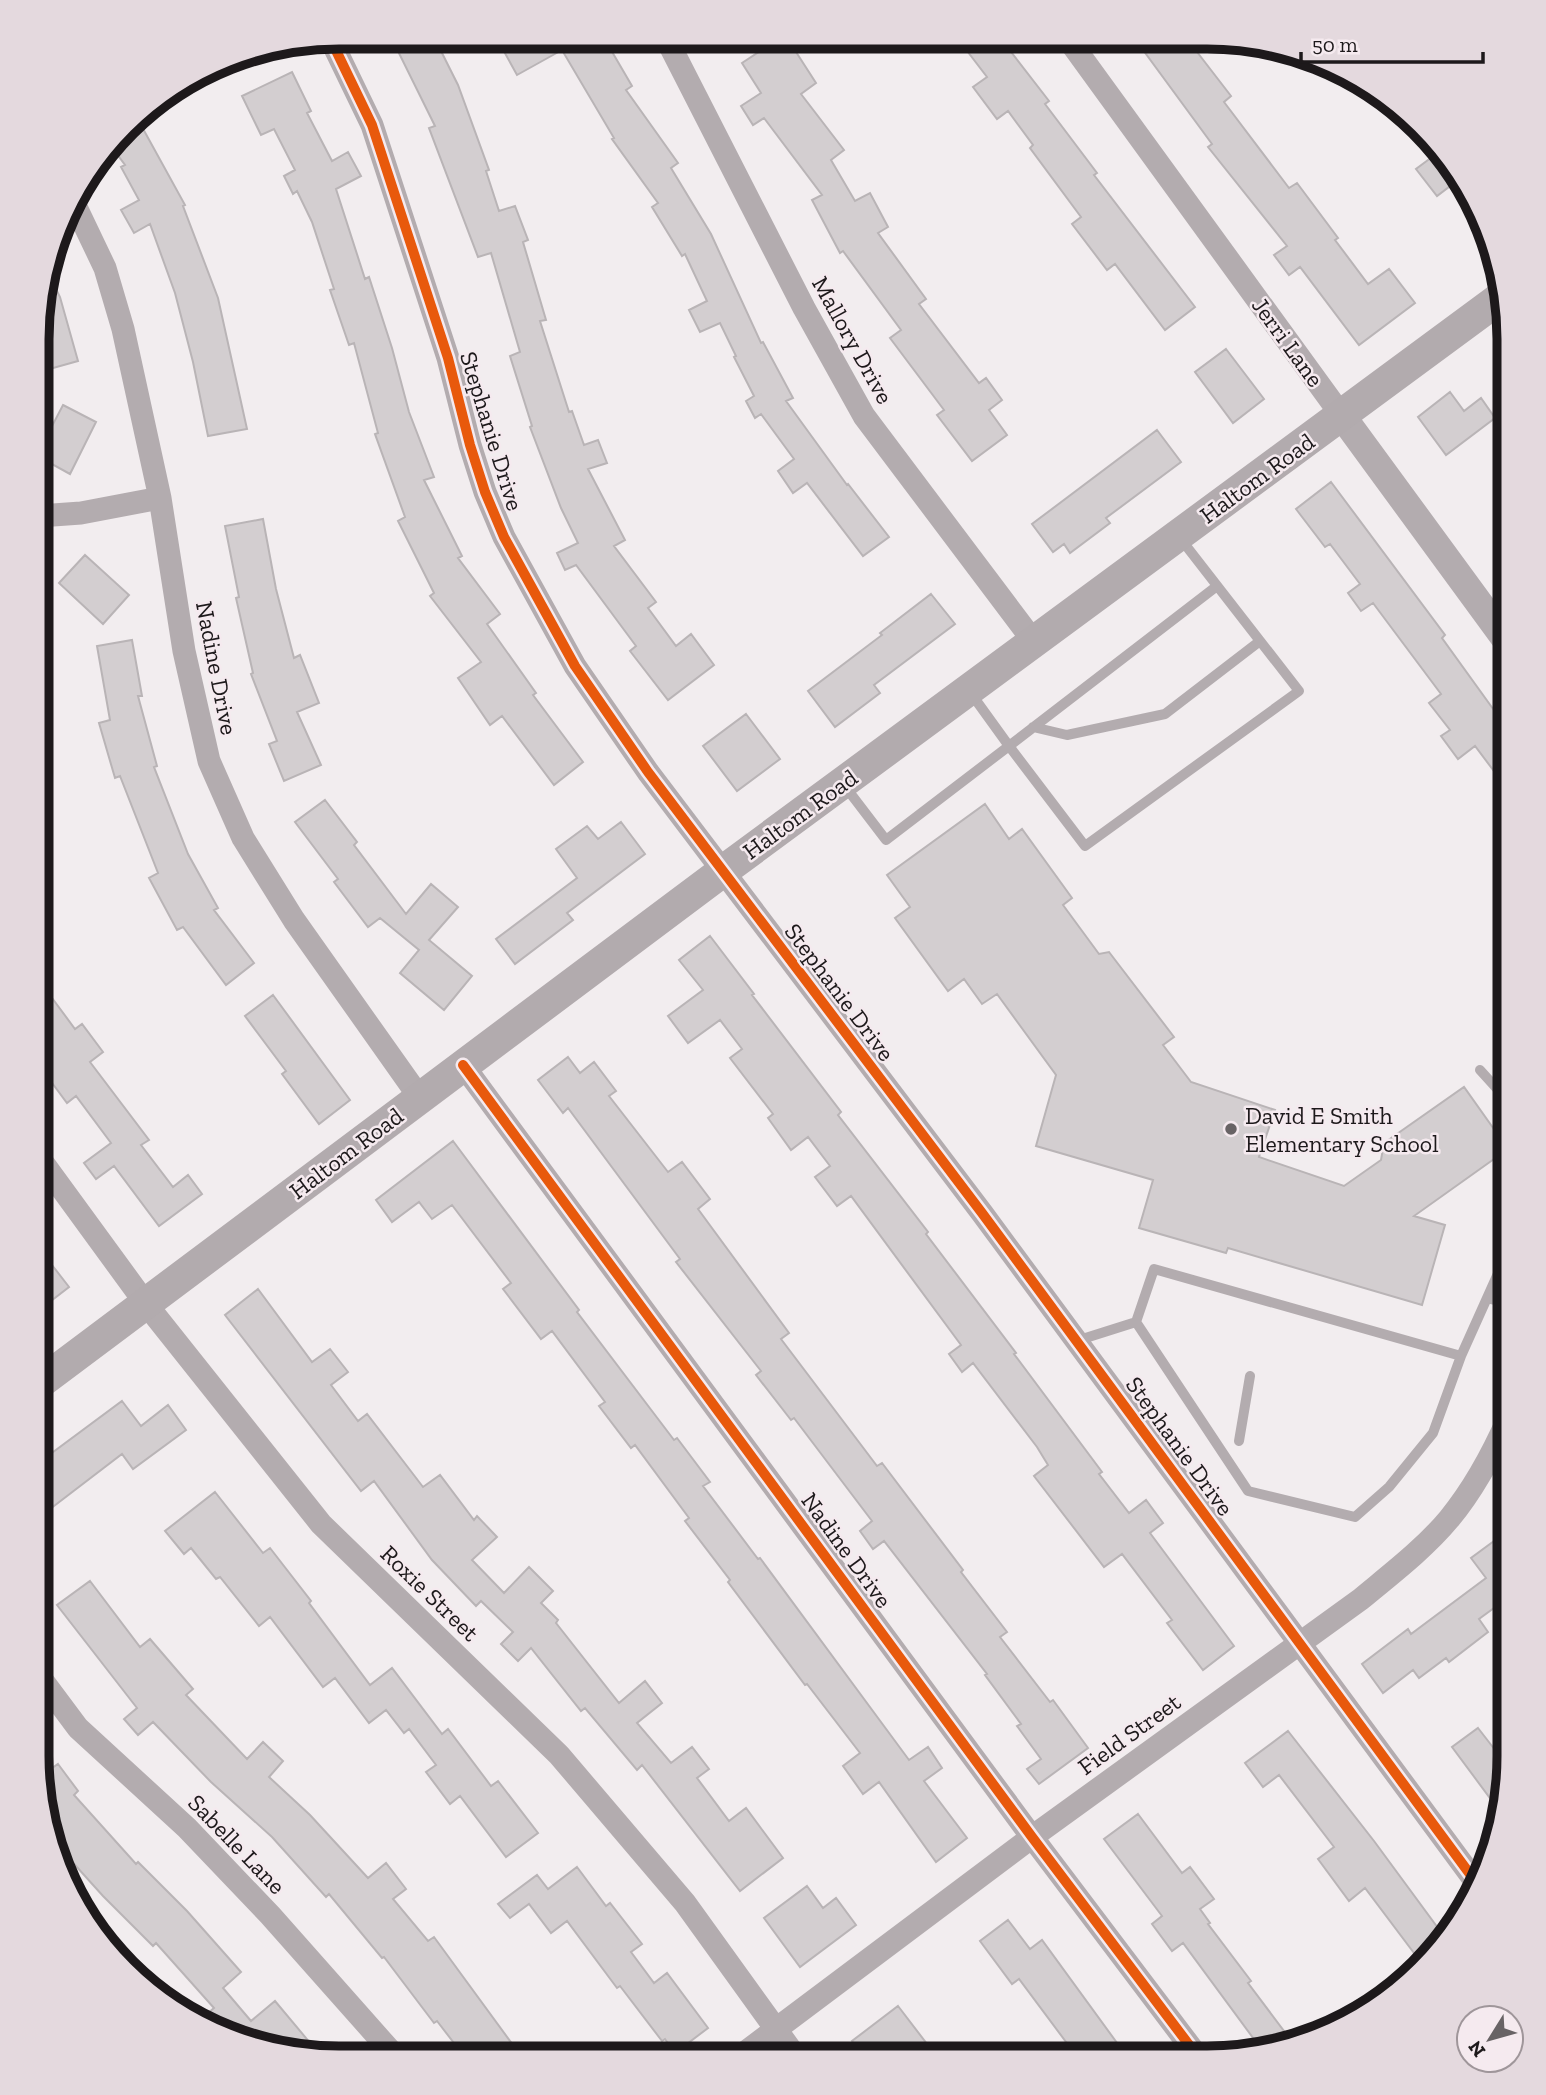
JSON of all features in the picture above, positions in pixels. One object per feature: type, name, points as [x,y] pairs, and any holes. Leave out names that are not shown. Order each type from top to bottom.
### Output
[{"type":"main road","name":"Haltom Road","points":[[49,1376],[723,871],[1495,302]]},
{"type":"street","name":"Stephanie Drive","points":[[335,49],[372,125],[448,358],[470,445],[503,537],[575,666],[648,772],[1076,1341],[1471,1876]]},
{"type":"street","name":"Mallory Drive","points":[[672,49],[804,308],[864,416],[1034,642]]},
{"type":"street","name":"Jerri Lane","points":[[1075,49],[1497,628]]},
{"type":"street","name":"Nadine Drive","points":[[78,212],[105,268],[123,329],[160,498],[184,651],[209,761],[243,838],[294,920],[420,1098]]},
{"type":"street","points":[[49,515],[81,513],[160,498]]},
{"type":"street","name":"Nadine Drive","points":[[464,1065],[1032,1837],[1190,2046]]},
{"type":"street","name":"Roxie Street","points":[[49,1171],[146,1304],[321,1524],[559,1755],[685,1903],[788,2046]]},
{"type":"street","name":"Field Street","points":[[754,2046],[1032,1837],[1361,1599],[1409,1559],[1449,1519],[1497,1444]]},
{"type":"street","name":"Sabelle Lane","points":[[49,1689],[78,1728],[187,1828],[270,1915],[386,2046]]},
{"type":"lane","points":[[969,690],[1085,846],[1299,691],[1178,536]]},
{"type":"lane","points":[[842,783],[886,840],[1217,586]]},
{"type":"lane","points":[[1033,727],[1067,735],[1166,714],[1260,641]]},
{"type":"lane","points":[[1480,1070],[1497,1089]]},
{"type":"lane","points":[[1136,1322],[1154,1269],[1461,1356]]},
{"type":"lane","points":[[1136,1322],[1248,1491],[1355,1517],[1389,1487],[1433,1433],[1461,1356],[1497,1276]]},
{"type":"lane","points":[[1487,1298],[1497,1300]]},
{"type":"lane","points":[[1076,1341],[1136,1322]]},
{"type":"lane","points":[[1239,1441],[1250,1376]]},
{"type":"building","points":[[397,49],[440,49],[458,85],[489,170],[486,171],[499,211],[515,206],[528,240],[523,242],[546,320],[540,321],[569,412],[572,411],[584,445],[598,440],[607,463],[588,469],[625,540],[614,546],[656,602],[648,608],[676,646],[691,634],[714,665],[668,700],[630,651],[636,646],[576,565],[565,570],[557,553],[578,543],[561,508],[530,427],[532,426],[510,356],[520,352],[491,253],[478,257],[429,128],[435,126]]},
{"type":"building","points":[[503,49],[610,49],[632,86],[626,90],[678,163],[671,168],[711,234],[761,343],[763,342],[793,398],[786,401],[889,537],[863,556],[807,483],[793,493],[778,471],[794,459],[761,414],[755,418],[746,401],[754,396],[720,323],[700,332],[689,310],[707,301],[685,254],[682,256],[652,207],[658,203],[612,139],[614,138],[562,50],[517,75]]},
{"type":"building","points":[[763,49],[794,49],[816,83],[801,94],[844,150],[831,160],[855,201],[870,193],[888,227],[878,233],[926,299],[919,304],[979,383],[986,378],[1002,400],[989,410],[1007,435],[972,461],[937,415],[944,410],[890,338],[901,330],[843,251],[840,253],[812,200],[822,195],[764,118],[753,125],[741,106],[761,93],[742,63]]},
{"type":"building","points":[[966,49],[1009,49],[1049,101],[1045,104],[1097,173],[1094,175],[1195,307],[1165,330],[1115,264],[1107,270],[1072,224],[1081,217],[1030,148],[1033,145],[1008,111],[997,119],[973,87],[987,77]]},
{"type":"building","points":[[1142,49],[1195,49],[1231,96],[1224,102],[1289,188],[1297,183],[1368,284],[1389,269],[1415,303],[1359,345],[1300,267],[1289,275],[1274,255],[1287,246],[1208,147],[1212,144]]},
{"type":"building","points":[[292,72],[311,111],[307,113],[332,161],[348,152],[361,176],[336,189],[365,279],[369,277],[409,412],[434,477],[424,480],[462,556],[458,558],[500,614],[487,624],[536,693],[533,695],[583,762],[554,785],[502,716],[490,725],[458,678],[481,662],[430,596],[434,593],[398,521],[405,517],[375,434],[378,433],[354,343],[349,345],[330,290],[334,289],[312,222],[297,191],[293,194],[284,176],[295,170],[274,129],[261,135],[242,96]]},
{"type":"building","points":[[142,127],[185,205],[183,206],[218,298],[247,429],[208,436],[175,293],[150,224],[134,233],[121,210],[139,200],[121,167],[125,165],[116,153]]},
{"type":"building","points":[[1432,157],[1452,185],[1437,196],[1416,169]]},
{"type":"building","points":[[54,286],[60,297],[78,361],[49,369],[51,301]]},
{"type":"building","points":[[1226,349],[1264,399],[1233,423],[1195,372]]},
{"type":"building","points":[[1450,392],[1464,411],[1481,398],[1495,418],[1446,455],[1418,417]]},
{"type":"building","points":[[63,405],[96,422],[70,474],[49,462],[49,432]]},
{"type":"building","points":[[1157,430],[1181,462],[1106,518],[1110,523],[1070,553],[1064,544],[1053,552],[1032,524]]},
{"type":"building","points":[[1331,482],[1445,635],[1442,638],[1497,714],[1497,775],[1475,746],[1458,759],[1441,736],[1450,730],[1429,703],[1441,694],[1373,603],[1361,611],[1348,593],[1360,584],[1330,544],[1325,547],[1296,509]]},
{"type":"building","points":[[263,519],[276,589],[294,658],[300,655],[319,703],[297,712],[321,765],[284,781],[269,744],[277,741],[251,674],[253,673],[236,598],[239,597],[225,526]]},
{"type":"building","points":[[85,555],[129,595],[103,624],[59,583]]},
{"type":"building","points":[[931,594],[955,624],[874,685],[880,693],[835,727],[808,691]]},
{"type":"building","points":[[132,640],[142,696],[138,696],[157,766],[154,767],[188,854],[218,908],[214,910],[254,963],[226,985],[183,927],[177,930],[149,878],[158,873],[120,776],[115,778],[99,723],[110,720],[97,646]]},
{"type":"building","points":[[746,714],[780,759],[737,791],[703,746]]},
{"type":"building","points":[[325,800],[357,842],[354,845],[406,914],[431,884],[458,907],[429,940],[472,976],[444,1010],[400,973],[419,950],[380,918],[368,927],[334,882],[338,879],[295,822]]},
{"type":"building","points":[[985,804],[1009,839],[1022,829],[1072,898],[1063,905],[1099,954],[1109,952],[1174,1037],[1163,1045],[1191,1082],[1275,1110],[1259,1157],[1344,1186],[1381,1160],[1384,1143],[1464,1087],[1497,1134],[1497,1157],[1414,1216],[1445,1225],[1422,1305],[1228,1248],[1226,1253],[1139,1228],[1153,1180],[1036,1146],[1056,1075],[997,994],[982,1004],[964,979],[948,991],[895,918],[910,907],[887,875]]},
{"type":"building","points":[[621,822],[645,854],[567,913],[573,920],[515,964],[496,939],[577,878],[556,849],[587,826],[598,839]]},
{"type":"building","points":[[710,936],[841,1112],[838,1115],[928,1232],[926,1234],[1016,1353],[1014,1354],[1102,1472],[1099,1474],[1129,1513],[1146,1500],[1163,1523],[1150,1533],[1234,1646],[1203,1670],[1167,1623],[1172,1620],[1122,1554],[1104,1567],[1034,1476],[1048,1465],[1037,1447],[973,1363],[962,1372],[949,1354],[961,1345],[851,1196],[837,1206],[815,1177],[830,1166],[808,1137],[791,1150],[768,1118],[773,1114],[730,1058],[742,1049],[720,1020],[688,1043],[668,1016],[703,990],[679,960]]},
{"type":"building","points":[[49,994],[75,1029],[82,1024],[103,1052],[90,1062],[149,1140],[141,1145],[173,1187],[188,1175],[202,1194],[159,1226],[114,1166],[96,1179],[84,1163],[111,1143],[76,1096],[67,1103],[49,1079]]},
{"type":"building","points":[[273,995],[350,1100],[319,1124],[282,1074],[286,1071],[245,1016]]},
{"type":"building","points":[[568,1057],[580,1073],[594,1062],[616,1091],[609,1096],[668,1172],[682,1162],[710,1199],[698,1209],[789,1333],[781,1339],[877,1466],[882,1463],[963,1570],[961,1572],[1007,1632],[1000,1637],[1050,1702],[1053,1700],[1088,1748],[1039,1784],[1027,1769],[1041,1759],[1017,1726],[1021,1724],[985,1675],[987,1674],[884,1541],[873,1549],[860,1531],[872,1521],[794,1418],[791,1420],[756,1375],[761,1371],[676,1262],[680,1259],[568,1108],[563,1113],[538,1080]]},
{"type":"building","points":[[453,1141],[579,1310],[577,1312],[674,1440],[677,1438],[710,1482],[703,1486],[758,1559],[760,1558],[909,1760],[928,1747],[942,1768],[924,1781],[967,1838],[936,1862],[879,1782],[863,1794],[843,1766],[860,1753],[728,1582],[730,1580],[685,1521],[689,1518],[635,1445],[631,1448],[599,1406],[605,1402],[552,1331],[541,1339],[503,1289],[511,1283],[452,1205],[432,1219],[419,1202],[392,1222],[376,1200]]},
{"type":"building","points":[[52,1265],[69,1287],[49,1302],[49,1268]]},
{"type":"building","points":[[258,1289],[312,1362],[330,1349],[348,1372],[331,1385],[358,1421],[367,1414],[423,1487],[440,1475],[474,1520],[477,1516],[497,1537],[472,1560],[504,1593],[529,1567],[553,1591],[541,1603],[558,1620],[556,1623],[619,1703],[645,1681],[662,1703],[637,1723],[671,1763],[692,1747],[709,1769],[697,1778],[729,1821],[746,1808],[783,1858],[740,1891],[642,1765],[637,1770],[585,1708],[581,1711],[531,1648],[518,1661],[501,1644],[513,1632],[481,1601],[476,1606],[432,1560],[374,1481],[361,1491],[225,1315]]},
{"type":"building","points":[[122,1401],[141,1426],[168,1405],[186,1430],[133,1469],[122,1454],[49,1510],[49,1455]]},
{"type":"building","points":[[215,1492],[263,1553],[270,1548],[370,1685],[392,1668],[442,1734],[448,1729],[491,1786],[498,1781],[538,1833],[506,1857],[460,1796],[450,1804],[426,1772],[436,1765],[409,1729],[404,1733],[386,1710],[369,1723],[335,1678],[323,1687],[270,1617],[259,1626],[220,1577],[216,1579],[191,1548],[184,1554],[165,1531]]},
{"type":"building","points":[[1497,1539],[1497,1606],[1479,1619],[1488,1632],[1449,1662],[1446,1658],[1419,1678],[1413,1670],[1383,1693],[1362,1664],[1408,1629],[1411,1634],[1486,1578],[1471,1558]]},
{"type":"building","points":[[90,1581],[140,1647],[150,1639],[193,1689],[186,1695],[247,1759],[263,1742],[283,1761],[269,1777],[310,1815],[368,1878],[386,1863],[406,1889],[393,1899],[428,1941],[434,1937],[514,2046],[456,2046],[437,2021],[434,2023],[384,1957],[382,1958],[329,1894],[326,1897],[272,1837],[211,1782],[153,1722],[138,1735],[124,1719],[137,1708],[57,1605]]},
{"type":"building","points":[[1478,1728],[1497,1753],[1493,1803],[1452,1747]]},
{"type":"building","points":[[1288,1731],[1439,1930],[1416,1956],[1365,1888],[1349,1901],[1318,1859],[1334,1847],[1279,1775],[1263,1787],[1245,1763]]},
{"type":"building","points":[[58,1764],[78,1791],[74,1795],[136,1864],[138,1862],[187,1911],[241,1972],[223,1988],[251,2021],[275,2001],[311,2045],[246,2031],[207,2014],[214,2008],[156,1943],[153,1946],[67,1856],[51,1794],[50,1770]]},
{"type":"building","points":[[1138,1814],[1182,1873],[1190,1867],[1214,1899],[1200,1909],[1210,1923],[1208,1924],[1287,2035],[1256,2042],[1183,1943],[1172,1951],[1152,1924],[1162,1916],[1104,1839]]},
{"type":"building","points":[[577,1867],[606,1906],[610,1903],[642,1944],[631,1952],[654,1983],[667,1973],[708,2028],[684,2046],[670,2046],[665,2039],[662,2041],[620,1986],[617,1988],[567,1921],[551,1933],[529,1904],[510,1918],[498,1904],[537,1875],[548,1889]]},
{"type":"building","points":[[807,1886],[823,1908],[836,1898],[856,1925],[800,1967],[764,1918]]},
{"type":"building","points":[[1008,1920],[1030,1949],[1042,1940],[1119,2046],[1069,2046],[1019,1979],[1012,1984],[980,1941]]},
{"type":"building","points":[[898,2006],[929,2046],[856,2046],[852,2041]]},
{"type":"cycle path","points":[[335,49],[372,125],[448,358],[485,492],[504,537],[575,666],[648,772],[982,1213],[1471,1876]]},
{"type":"cycle path","points":[[463,1065],[1032,1837],[1190,2046]]},
{"type":"place","name":"David E Smith Elementary School","points":[[1231,1129]]}]
